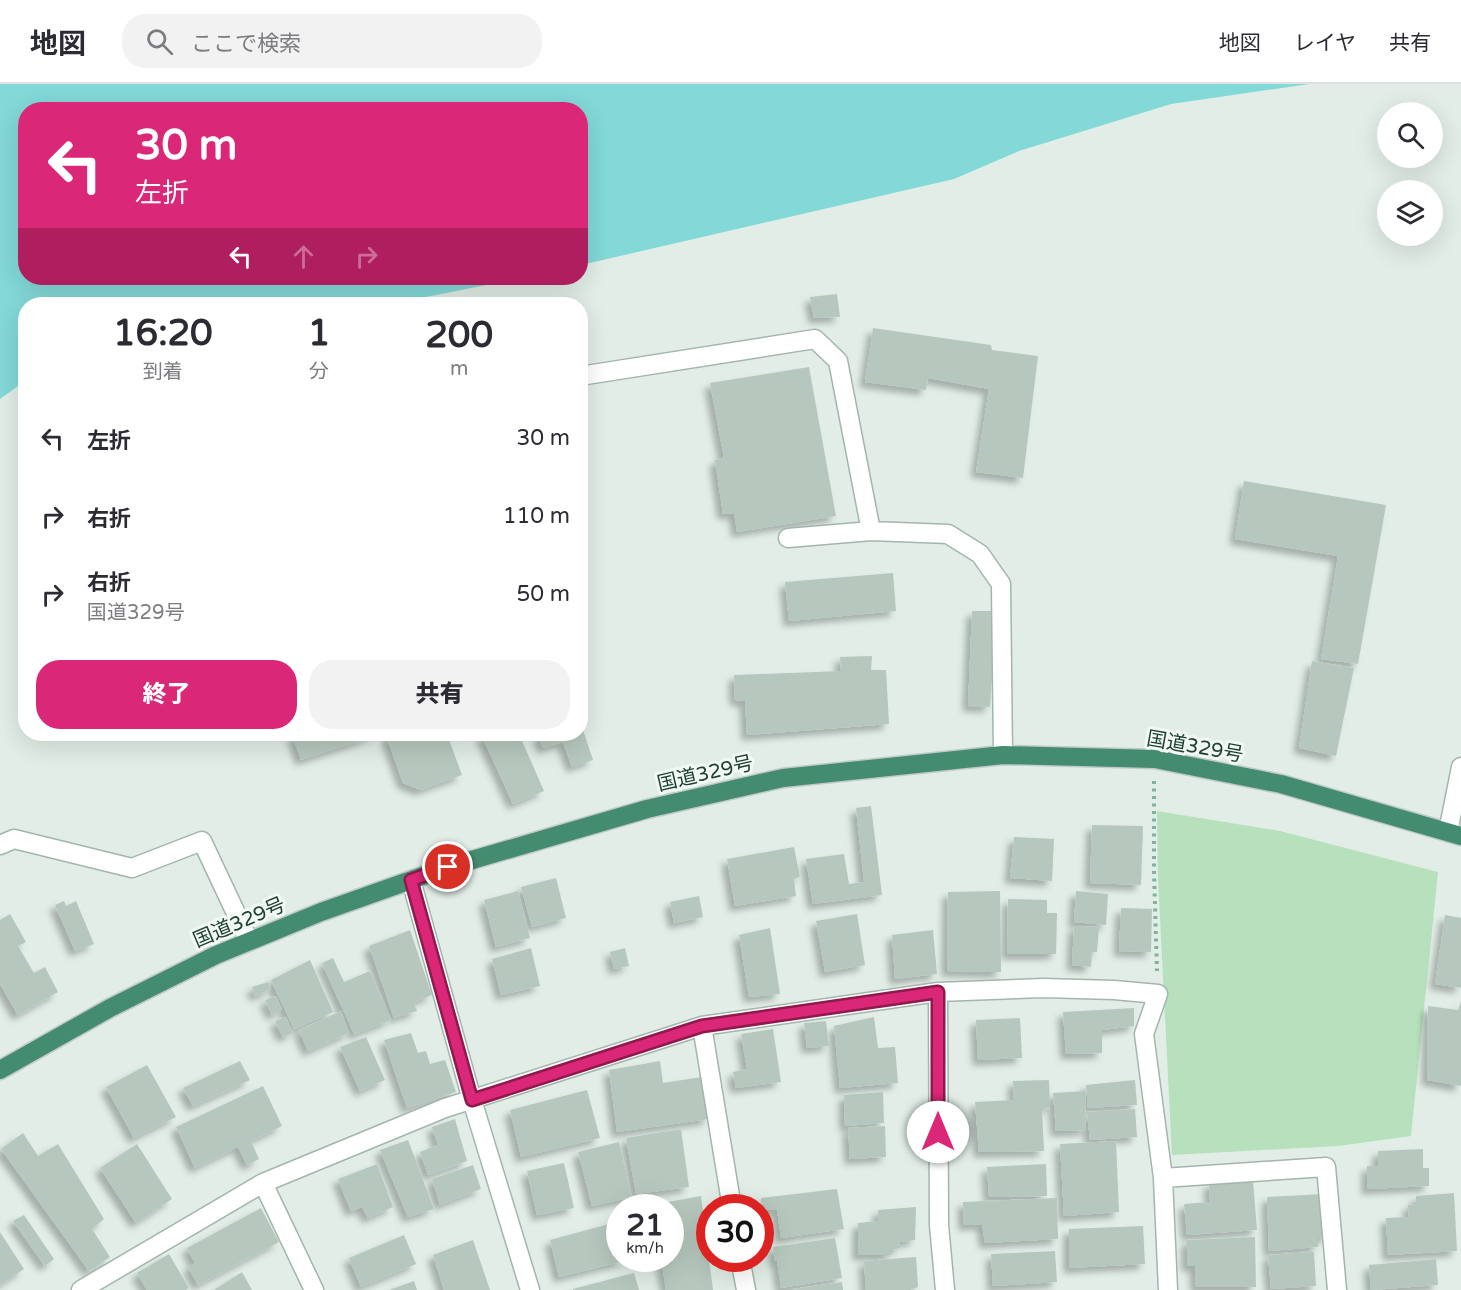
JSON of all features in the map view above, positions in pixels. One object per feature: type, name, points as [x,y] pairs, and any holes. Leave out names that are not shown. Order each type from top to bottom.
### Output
[{"type":"highway","name":"国道329号","points":[[2,1064],[216,955],[321,912],[411,880],[647,809],[783,778],[1003,755],[1155,759],[1281,784],[1454,834]]},
{"type":"street","points":[[588,375],[814,339],[838,361],[871,531]]},
{"type":"street","points":[[788,538],[871,531],[948,534],[980,554],[1001,584],[1003,755]]},
{"type":"street","points":[[1454,834],[1461,767]]},
{"type":"street","points":[[0,845],[14,839],[132,868],[202,841],[249,941]]},
{"type":"street","points":[[411,880],[472,1100],[530,1290]]},
{"type":"street","points":[[81,1290],[263,1184],[401,1125],[702,1026],[938,992],[1043,988],[1158,994],[1144,1034],[1163,1178],[1168,1290]]},
{"type":"street","points":[[938,992],[939,1225],[945,1290]]},
{"type":"street","points":[[702,1026],[730,1194]]},
{"type":"street","points":[[1163,1178],[1326,1167],[1337,1290]]},
{"type":"street","points":[[263,1184],[314,1290]]},
{"type":"street","points":[[743,1272],[746,1290]]},
{"type":"path","points":[[1155,759],[1153,820],[1158,994]]},
{"type":"green space","points":[[1157,811],[1280,831],[1438,872],[1411,1136],[1338,1146],[1172,1155],[1158,878]]},
{"type":"water","points":[[0,84],[1309,84],[1171,104],[1019,151],[954,179],[588,263],[588,102],[18,102],[18,285],[486,285],[426,297],[18,297],[18,386],[0,399]]},
{"type":"building","points":[[837,294],[840,317],[814,318],[810,297]]},
{"type":"building","points":[[873,328],[991,345],[992,350],[1038,356],[1023,478],[976,472],[989,389],[928,378],[926,390],[865,382]]},
{"type":"building","points":[[809,367],[836,516],[737,532],[734,513],[723,514],[715,460],[724,458],[710,383]]},
{"type":"building","points":[[1244,481],[1386,505],[1358,664],[1321,659],[1338,556],[1235,539]]},
{"type":"building","points":[[893,573],[896,611],[789,621],[785,582]]},
{"type":"building","points":[[972,611],[996,611],[990,707],[968,706]]},
{"type":"building","points":[[872,656],[871,670],[886,670],[889,724],[747,735],[745,701],[735,700],[734,675],[841,671],[840,657]]},
{"type":"building","points":[[1312,661],[1354,668],[1336,756],[1299,748]]},
{"type":"building","points":[[294,741],[359,741],[301,760]]},
{"type":"building","points":[[388,741],[450,741],[462,775],[421,790],[403,783]]},
{"type":"building","points":[[484,741],[522,741],[544,791],[513,804]]},
{"type":"building","points":[[540,741],[587,741],[593,760],[572,767],[563,742],[543,748]]},
{"type":"building","points":[[871,806],[882,895],[813,904],[806,859],[844,854],[849,884],[864,882],[856,808]]},
{"type":"building","points":[[1092,825],[1143,826],[1141,885],[1090,883]]},
{"type":"building","points":[[1014,837],[1054,839],[1052,881],[1010,878]]},
{"type":"building","points":[[794,847],[800,877],[794,879],[796,896],[735,906],[727,859]]},
{"type":"building","points":[[556,878],[566,918],[532,927],[521,887]]},
{"type":"building","points":[[518,891],[530,938],[496,947],[484,900]]},
{"type":"building","points":[[1000,891],[1001,972],[947,971],[948,892]]},
{"type":"building","points":[[1076,891],[1108,894],[1106,925],[1074,922]]},
{"type":"building","points":[[699,896],[703,917],[674,923],[670,902]]},
{"type":"building","points":[[1008,899],[1047,900],[1047,913],[1057,913],[1056,954],[1007,954]]},
{"type":"building","points":[[64,901],[66,906],[76,901],[94,944],[75,951],[55,905]]},
{"type":"building","points":[[1121,908],[1152,909],[1151,952],[1119,951]]},
{"type":"building","points":[[10,914],[26,942],[18,946],[34,973],[45,967],[58,992],[18,1015],[0,984],[0,920]]},
{"type":"building","points":[[857,914],[865,965],[825,972],[816,921]]},
{"type":"building","points":[[1445,915],[1461,918],[1461,988],[1435,984]]},
{"type":"building","points":[[1074,926],[1099,927],[1097,952],[1092,952],[1091,967],[1072,965]]},
{"type":"building","points":[[770,928],[780,994],[749,997],[739,935]]},
{"type":"building","points":[[410,930],[432,995],[414,1002],[417,1011],[394,1018],[369,946]]},
{"type":"building","points":[[933,930],[937,974],[895,979],[892,935]]},
{"type":"building","points":[[531,948],[540,986],[501,995],[492,959]]},
{"type":"building","points":[[625,948],[629,966],[614,969],[610,952]]},
{"type":"building","points":[[333,958],[344,982],[370,971],[391,1020],[354,1034],[322,963]]},
{"type":"building","points":[[310,960],[333,1012],[294,1029],[271,980]]},
{"type":"building","points":[[268,982],[271,989],[255,996],[252,987]]},
{"type":"building","points":[[276,996],[282,1010],[272,1015],[265,1000]]},
{"type":"building","points":[[1461,1001],[1461,1086],[1427,1080],[1428,1006],[1458,1010]]},
{"type":"building","points":[[1134,1008],[1134,1026],[1102,1030],[1102,1053],[1066,1054],[1063,1012]]},
{"type":"building","points":[[341,1011],[349,1033],[308,1051],[299,1030]]},
{"type":"building","points":[[286,1017],[293,1033],[283,1037],[275,1021]]},
{"type":"building","points":[[874,1017],[878,1048],[895,1047],[898,1083],[840,1088],[834,1026]]},
{"type":"building","points":[[1020,1018],[1022,1058],[978,1060],[976,1020]]},
{"type":"building","points":[[826,1021],[829,1046],[807,1048],[804,1023]]},
{"type":"building","points":[[773,1029],[781,1082],[736,1088],[733,1072],[747,1069],[741,1034]]},
{"type":"building","points":[[411,1033],[418,1053],[426,1051],[430,1064],[445,1060],[456,1092],[407,1108],[384,1040]]},
{"type":"building","points":[[366,1037],[385,1080],[360,1091],[340,1047]]},
{"type":"building","points":[[240,1061],[250,1080],[193,1106],[183,1088]]},
{"type":"building","points":[[660,1061],[663,1083],[702,1077],[709,1119],[617,1132],[609,1070]]},
{"type":"building","points":[[147,1065],[176,1117],[134,1138],[106,1087]]},
{"type":"building","points":[[1049,1080],[1050,1108],[1042,1109],[1044,1151],[979,1152],[975,1102],[1014,1100],[1013,1081]]},
{"type":"building","points":[[1135,1080],[1137,1105],[1088,1108],[1086,1085]]},
{"type":"building","points":[[263,1086],[282,1126],[251,1141],[259,1159],[247,1165],[238,1147],[195,1168],[176,1127]]},
{"type":"building","points":[[587,1090],[600,1138],[521,1157],[510,1110]]},
{"type":"building","points":[[1085,1091],[1086,1130],[1056,1131],[1053,1093]]},
{"type":"building","points":[[883,1092],[884,1123],[845,1126],[844,1095]]},
{"type":"building","points":[[1135,1109],[1137,1137],[1090,1140],[1087,1112]]},
{"type":"building","points":[[455,1119],[467,1161],[428,1175],[420,1152],[438,1145],[432,1127]]},
{"type":"building","points":[[885,1126],[886,1157],[850,1159],[848,1128]]},
{"type":"building","points":[[681,1129],[689,1187],[636,1194],[626,1138]]},
{"type":"building","points":[[23,1133],[38,1156],[58,1144],[104,1219],[92,1229],[110,1257],[89,1271],[1,1149]]},
{"type":"building","points":[[408,1140],[434,1209],[408,1217],[380,1150]]},
{"type":"building","points":[[1116,1141],[1119,1212],[1064,1216],[1060,1144]]},
{"type":"building","points":[[619,1142],[631,1194],[606,1194],[606,1203],[592,1206],[578,1152]]},
{"type":"building","points":[[137,1144],[172,1199],[136,1223],[100,1168]]},
{"type":"building","points":[[1423,1149],[1423,1168],[1429,1168],[1429,1186],[1367,1189],[1367,1166],[1378,1166],[1378,1151]]},
{"type":"building","points":[[564,1163],[574,1208],[537,1215],[527,1171]]},
{"type":"building","points":[[377,1164],[393,1207],[368,1218],[362,1207],[351,1211],[338,1179]]},
{"type":"building","points":[[1046,1164],[1047,1196],[989,1197],[987,1167]]},
{"type":"building","points":[[473,1165],[481,1189],[440,1205],[432,1179]]},
{"type":"building","points":[[1253,1181],[1257,1230],[1187,1235],[1184,1204],[1210,1202],[1209,1183]]},
{"type":"building","points":[[837,1189],[844,1229],[781,1238],[777,1209],[774,1209],[774,1196]]},
{"type":"building","points":[[1454,1193],[1457,1251],[1388,1255],[1386,1218],[1409,1217],[1408,1205],[1416,1204],[1416,1196]]},
{"type":"building","points":[[1324,1194],[1328,1237],[1318,1238],[1318,1247],[1269,1251],[1267,1197]]},
{"type":"building","points":[[696,1197],[696,1272],[711,1272],[713,1290],[666,1290],[663,1272],[684,1272],[684,1199]]},
{"type":"building","points":[[1057,1198],[1058,1239],[985,1243],[982,1224],[964,1225],[963,1202]]},
{"type":"building","points":[[916,1207],[915,1240],[900,1242],[900,1248],[891,1250],[891,1255],[858,1255],[858,1223],[878,1221],[878,1210]]},
{"type":"building","points":[[261,1208],[279,1242],[198,1285],[188,1267],[195,1263],[187,1248]]},
{"type":"building","points":[[24,1215],[54,1259],[45,1266],[13,1221]]},
{"type":"building","points":[[606,1225],[606,1265],[559,1277],[550,1240]]},
{"type":"building","points":[[1143,1226],[1145,1264],[1069,1268],[1069,1229]]},
{"type":"building","points":[[0,1232],[24,1269],[0,1285]]},
{"type":"building","points":[[404,1235],[416,1264],[361,1287],[349,1258]]},
{"type":"building","points":[[1255,1237],[1256,1287],[1196,1287],[1195,1266],[1187,1266],[1187,1240]]},
{"type":"building","points":[[835,1238],[842,1278],[781,1288],[774,1247]]},
{"type":"building","points":[[473,1240],[490,1290],[444,1290],[433,1255]]},
{"type":"building","points":[[1055,1251],[1057,1282],[993,1286],[991,1254]]},
{"type":"building","points":[[1314,1252],[1316,1286],[1271,1289],[1268,1255]]},
{"type":"building","points":[[169,1254],[189,1288],[186,1290],[147,1290],[137,1273]]},
{"type":"building","points":[[916,1257],[918,1287],[910,1290],[866,1290],[864,1261]]},
{"type":"building","points":[[1436,1259],[1438,1285],[1371,1290],[1369,1265]]},
{"type":"building","points":[[242,1272],[252,1290],[214,1290]]},
{"type":"building","points":[[634,1273],[639,1290],[573,1290],[573,1289]]},
{"type":"building","points":[[414,1281],[417,1290],[389,1290]]},
{"type":"building","points":[[842,1282],[843,1290],[793,1290],[793,1289]]},
{"type":"route","points":[[448,867],[411,880],[472,1100],[702,1026],[938,992],[938,1132]]}]
